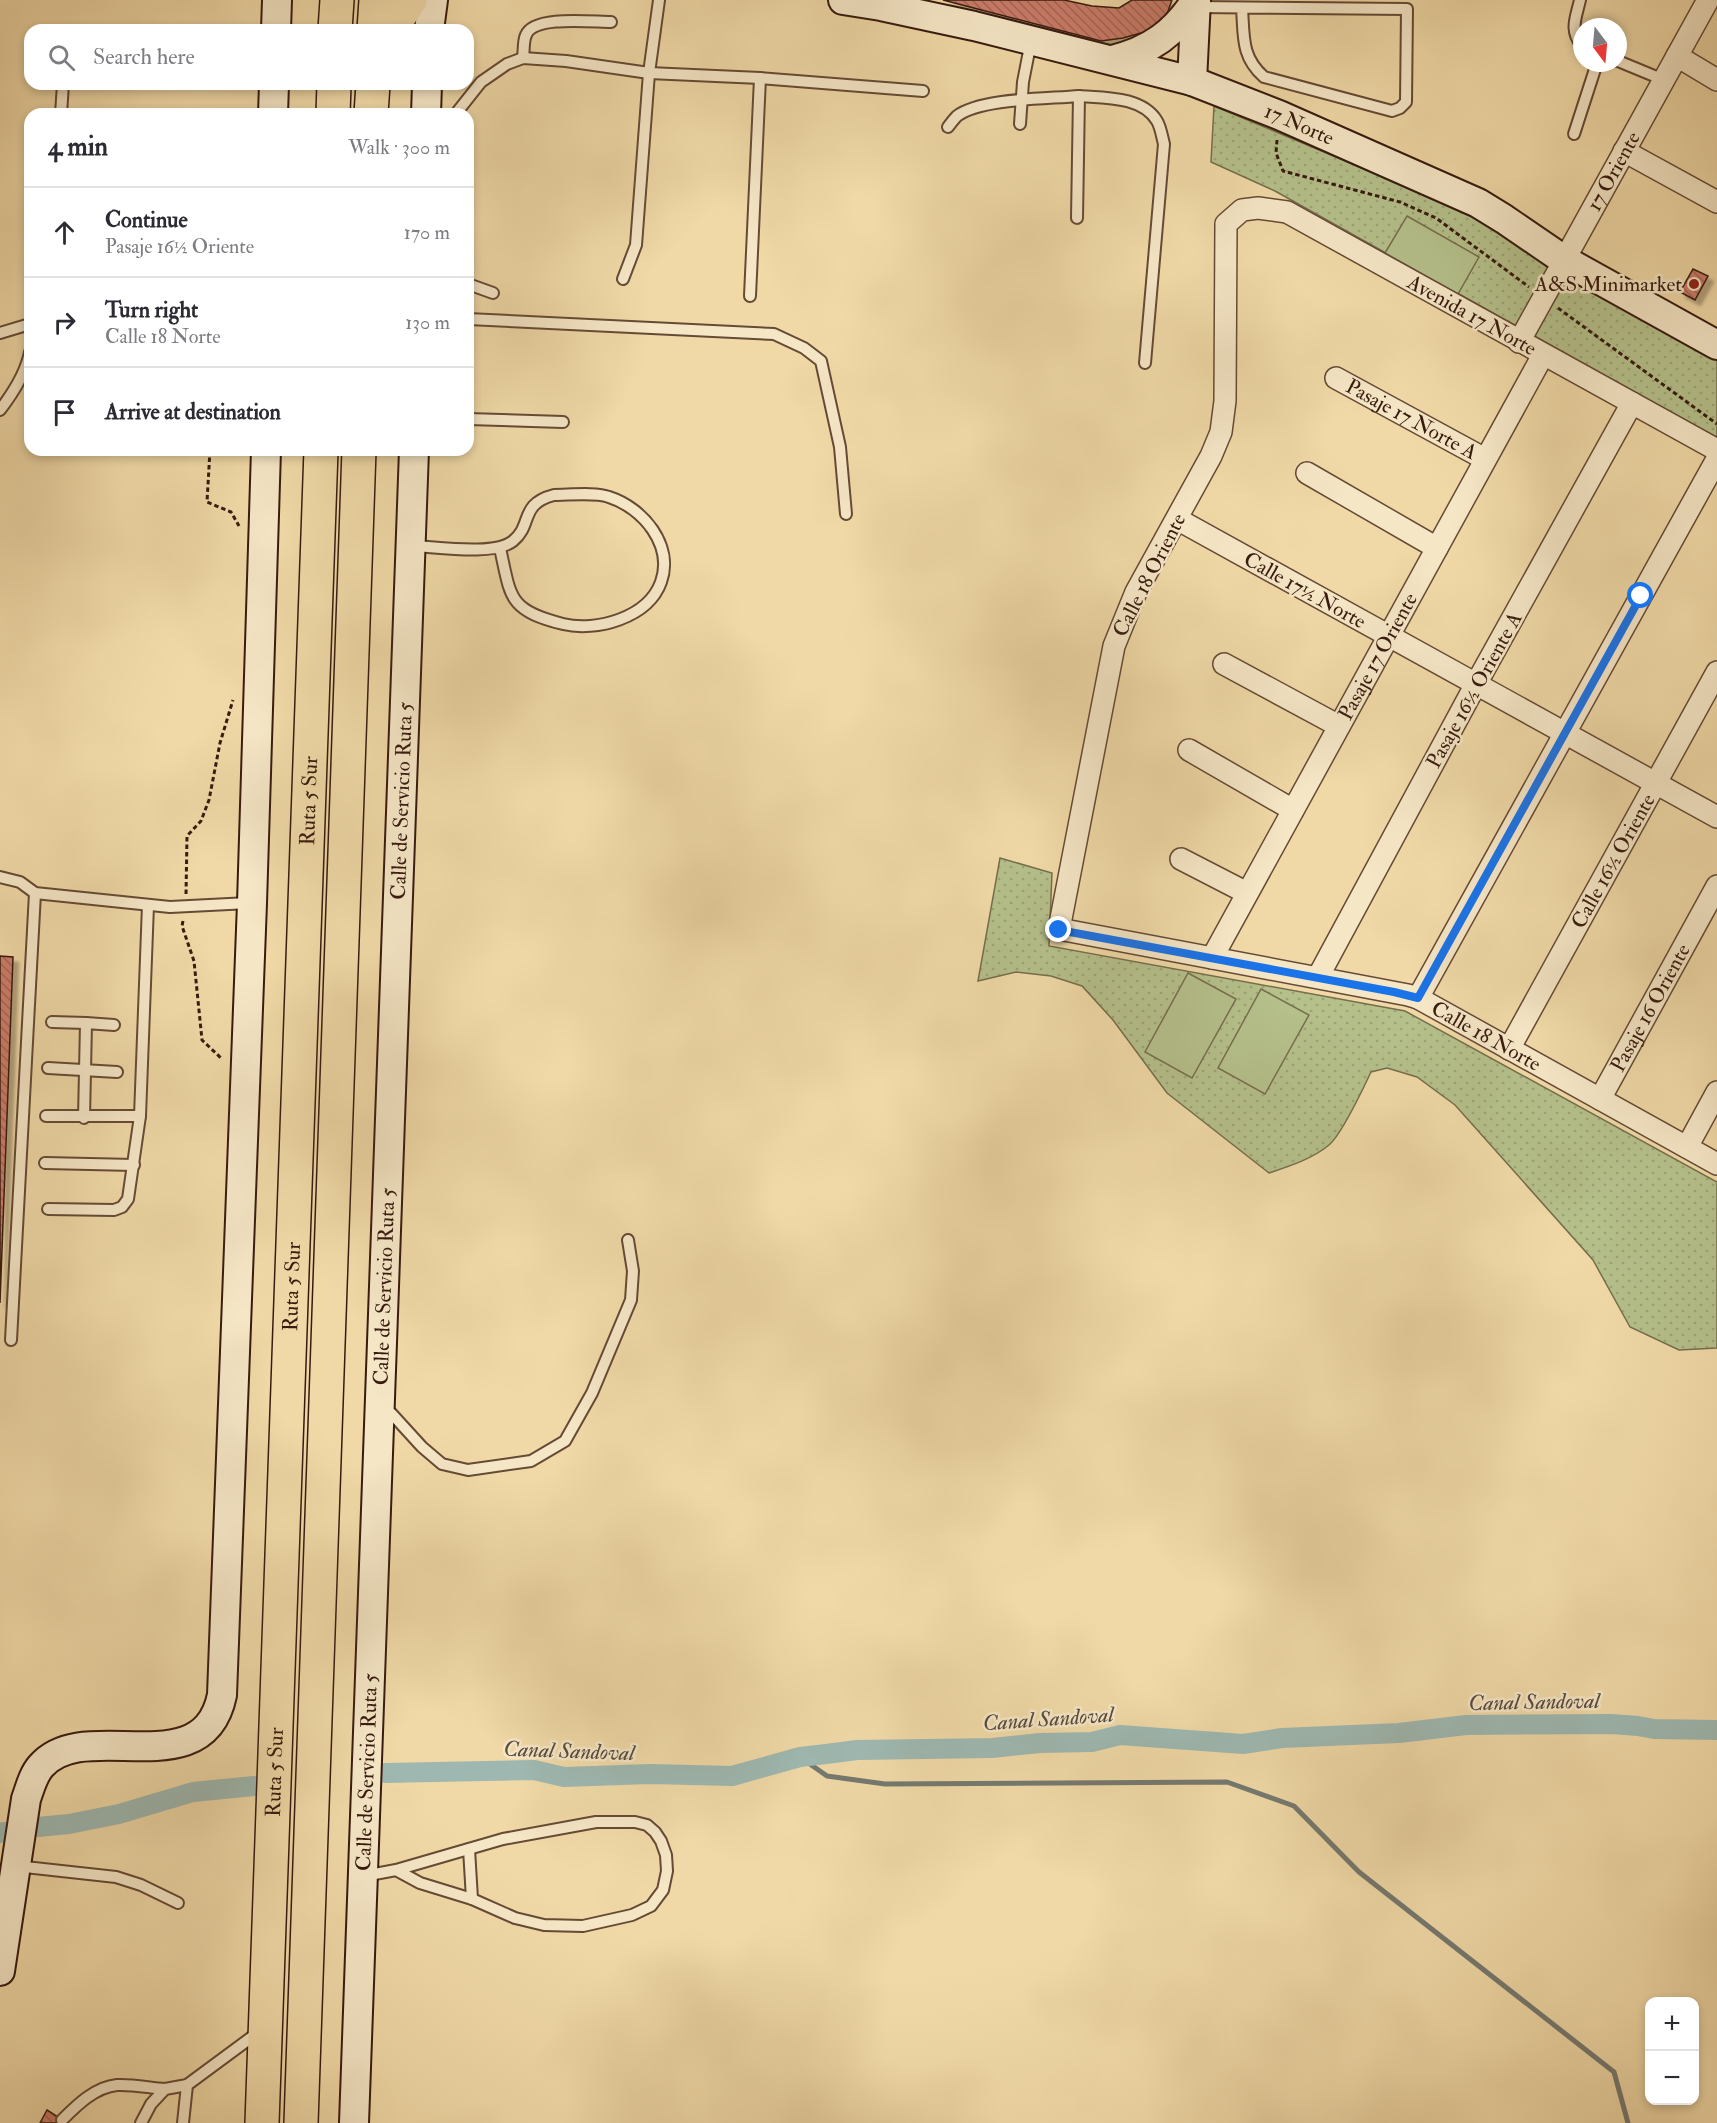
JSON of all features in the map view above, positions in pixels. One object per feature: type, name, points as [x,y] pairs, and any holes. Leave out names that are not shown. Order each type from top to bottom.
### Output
[{"type":"highway","points":[[336,24],[337,0]]},
{"type":"highway","points":[[374,24],[376,0]]},
{"type":"highway","points":[[394,24],[410,0]]},
{"type":"highway","points":[[333,108],[334,90]]},
{"type":"highway","points":[[371,108],[373,90]]},
{"type":"highway","name":"Ruta 5 Sur","points":[[262,2123],[321,456]]},
{"type":"highway","name":"Ruta 5 Sur","points":[[301,2123],[359,456]]},
{"type":"street","points":[[276,24],[277,0]]},
{"type":"street","points":[[430,24],[433,0]]},
{"type":"street","name":"17 Norte","points":[[843,0],[881,6],[1031,40],[1192,81],[1279,115],[1478,203],[1564,260],[1717,345]]},
{"type":"street","name":"17 Oriente","points":[[1519,342],[1708,0]]},
{"type":"street","points":[[1112,60],[1138,53],[1160,42],[1175,29],[1196,2]]},
{"type":"street","points":[[1192,81],[1196,2]]},
{"type":"street","points":[[1677,56],[1717,80]]},
{"type":"street","points":[[273,108],[274,90]]},
{"type":"street","points":[[426,108],[427,90]]},
{"type":"street","points":[[1624,151],[1717,202]]},
{"type":"street","name":"Avenida 17 Norte","points":[[1226,224],[1242,210],[1258,208],[1287,212],[1717,450]]},
{"type":"street","name":"Calle 18 Oriente","points":[[1059,930],[1114,646],[1136,592],[1217,442],[1223,419],[1226,224]]},
{"type":"street","name":"Pasaje 17 Oriente","points":[[1212,958],[1543,355]]},
{"type":"street","name":"Pasaje 17 Norte A","points":[[1336,378],[1485,459]]},
{"type":"street","name":"Pasaje 16½ Oriente A","points":[[1318,977],[1476,684],[1632,403]]},
{"type":"street","points":[[0,1971],[5,1903],[15,1866],[26,1799],[34,1775],[55,1754],[73,1748],[153,1746],[183,1742],[203,1730],[211,1722],[220,1705],[252,903],[266,456]]},
{"type":"street","name":"Calle de Servicio Ruta 5","points":[[354,2123],[414,456]]},
{"type":"street","points":[[1418,998],[1717,459]]},
{"type":"street","points":[[1306,473],[1437,548]]},
{"type":"street","name":"Calle 17½ Norte","points":[[1177,519],[1717,816]]},
{"type":"street","points":[[1224,664],[1339,726]]},
{"type":"street","name":"Calle 16½ Oriente","points":[[1509,1049],[1717,672]]},
{"type":"street","points":[[1189,750],[1293,810]]},
{"type":"street","points":[[1181,859],[1247,893]]},
{"type":"street","name":"Pasaje 16 Oriente","points":[[1600,1099],[1717,886]]},
{"type":"street","name":"Calle 18 Norte","points":[[1059,930],[1318,977],[1418,998],[1717,1164]]},
{"type":"street","points":[[1687,1147],[1717,1092]]},
{"type":"lane","points":[[623,279],[636,245],[650,73],[659,0]]},
{"type":"lane","points":[[1575,18],[1580,0]]},
{"type":"lane","points":[[1196,2],[1242,8],[1315,4],[1408,4],[1406,102],[1400,108],[1392,111],[1264,77],[1254,68],[1247,56],[1242,8]]},
{"type":"lane","points":[[523,58],[526,34],[533,27],[548,22],[611,22]]},
{"type":"lane","points":[[1020,124],[1031,40]]},
{"type":"lane","points":[[460,108],[481,82],[507,64],[523,58],[566,61],[650,73],[760,78],[923,91]]},
{"type":"lane","points":[[1627,65],[1664,80]]},
{"type":"lane","points":[[1574,134],[1594,72]]},
{"type":"lane","points":[[750,296],[760,78]]},
{"type":"lane","points":[[61,108],[63,90]]},
{"type":"lane","points":[[1077,218],[1079,96]]},
{"type":"lane","points":[[948,127],[957,116],[977,106],[994,102],[1079,96],[1139,105],[1158,122],[1164,144],[1145,363]]},
{"type":"lane","points":[[474,286],[493,293]]},
{"type":"lane","points":[[474,319],[774,334],[804,348],[821,361],[840,447],[846,514]]},
{"type":"lane","points":[[0,333],[24,326]]},
{"type":"lane","points":[[0,410],[14,393],[24,370]]},
{"type":"lane","points":[[474,419],[563,422]]},
{"type":"lane","points":[[411,546],[500,548],[517,538],[528,512],[546,497],[554,495],[608,496],[631,507],[647,522],[656,534],[662,550],[663,569],[660,583],[653,595],[624,618],[592,627],[572,626],[536,615],[519,606],[510,594],[500,548]]},
{"type":"lane","points":[[0,877],[20,882],[35,893],[148,905],[185,907],[252,903]]},
{"type":"lane","points":[[11,1340],[35,893]]},
{"type":"lane","points":[[48,1209],[114,1210],[122,1207],[128,1198],[140,1116],[148,905]]},
{"type":"lane","points":[[52,1022],[114,1025]]},
{"type":"lane","points":[[84,1118],[86,1023]]},
{"type":"lane","points":[[48,1068],[117,1072]]},
{"type":"lane","points":[[46,1116],[84,1118],[140,1116]]},
{"type":"lane","points":[[45,1163],[134,1165]]},
{"type":"lane","points":[[380,1413],[391,1413],[422,1447],[442,1464],[468,1470],[531,1461],[565,1441],[592,1393],[631,1300],[633,1271],[628,1240]]},
{"type":"lane","points":[[364,1876],[396,1870],[503,1839],[596,1822],[635,1822],[647,1825],[661,1841],[666,1855],[667,1871],[663,1890],[651,1906],[632,1915],[583,1926],[544,1925],[515,1918],[472,1899],[420,1883],[396,1870]]},
{"type":"lane","points":[[469,1849],[472,1899]]},
{"type":"lane","points":[[15,1866],[116,1877],[141,1885],[178,1903]]},
{"type":"lane","points":[[62,2120],[75,2106],[97,2091],[117,2085],[165,2090],[188,2085],[265,2028]]},
{"type":"lane","points":[[183,2123],[188,2085]]},
{"type":"lane","points":[[141,2123],[152,2104],[165,2090]]},
{"type":"path","points":[[1279,115],[1276,153],[1283,171],[1400,202],[1436,218],[1717,424]]},
{"type":"path","points":[[210,456],[207,502],[231,512],[240,531]]},
{"type":"path","points":[[222,1059],[202,1040],[194,961],[182,926],[185,907],[187,836],[201,821],[209,800],[220,743],[233,702],[233,690]]},
{"type":"green space","points":[[1214,106],[1484,219],[1717,351],[1717,438],[1275,191],[1211,162]]},
{"type":"green space","points":[[1407,216],[1479,257],[1458,294],[1385,253]]},
{"type":"green space","points":[[1000,858],[1052,873],[1049,946],[1405,1011],[1717,1182],[1717,1348],[1679,1350],[1630,1327],[1593,1260],[1455,1105],[1417,1077],[1387,1068],[1371,1072],[1345,1122],[1329,1145],[1293,1165],[1269,1173],[1167,1093],[1113,1020],[1082,986],[1051,976],[1016,972],[978,981]]},
{"type":"green space","points":[[1188,973],[1236,999],[1192,1078],[1145,1052]]},
{"type":"green space","points":[[1261,989],[1309,1015],[1265,1094],[1218,1068]]},
{"type":"building","points":[[943,0],[1064,0],[1092,6],[1119,8],[1132,0],[1172,0],[1167,14],[1148,31],[1101,41]]},
{"type":"building","name":"A&S Minimarket","points":[[1693,269],[1708,276],[1695,300],[1680,292]]},
{"type":"building","points":[[0,956],[13,957],[0,1303]]},
{"type":"building","points":[[47,2110],[67,2123],[40,2123]]},
{"type":"waterway","name":"Canal Sandoval","points":[[385,1773],[534,1770],[564,1777],[650,1774],[732,1776],[800,1757],[857,1750],[992,1748],[1040,1743],[1092,1742],[1120,1735],[1243,1744],[1282,1738],[1399,1733],[1466,1725],[1611,1724],[1654,1729],[1717,1730]]},
{"type":"waterway","points":[[800,1757],[827,1776],[885,1784],[1227,1782],[1294,1806],[1359,1872],[1614,2072],[1628,2123]]},
{"type":"waterway","name":"Canal Sandoval","points":[[38,1827],[69,1824],[119,1814],[193,1792],[254,1786]]},
{"type":"waterway","name":"Canal Sandoval","points":[[0,1833],[4,1832]]},
{"type":"place","name":"A&S Minimarket","points":[[1694,284]]},
{"type":"route","points":[[1059,930],[1418,998],[1641,596]]}]
